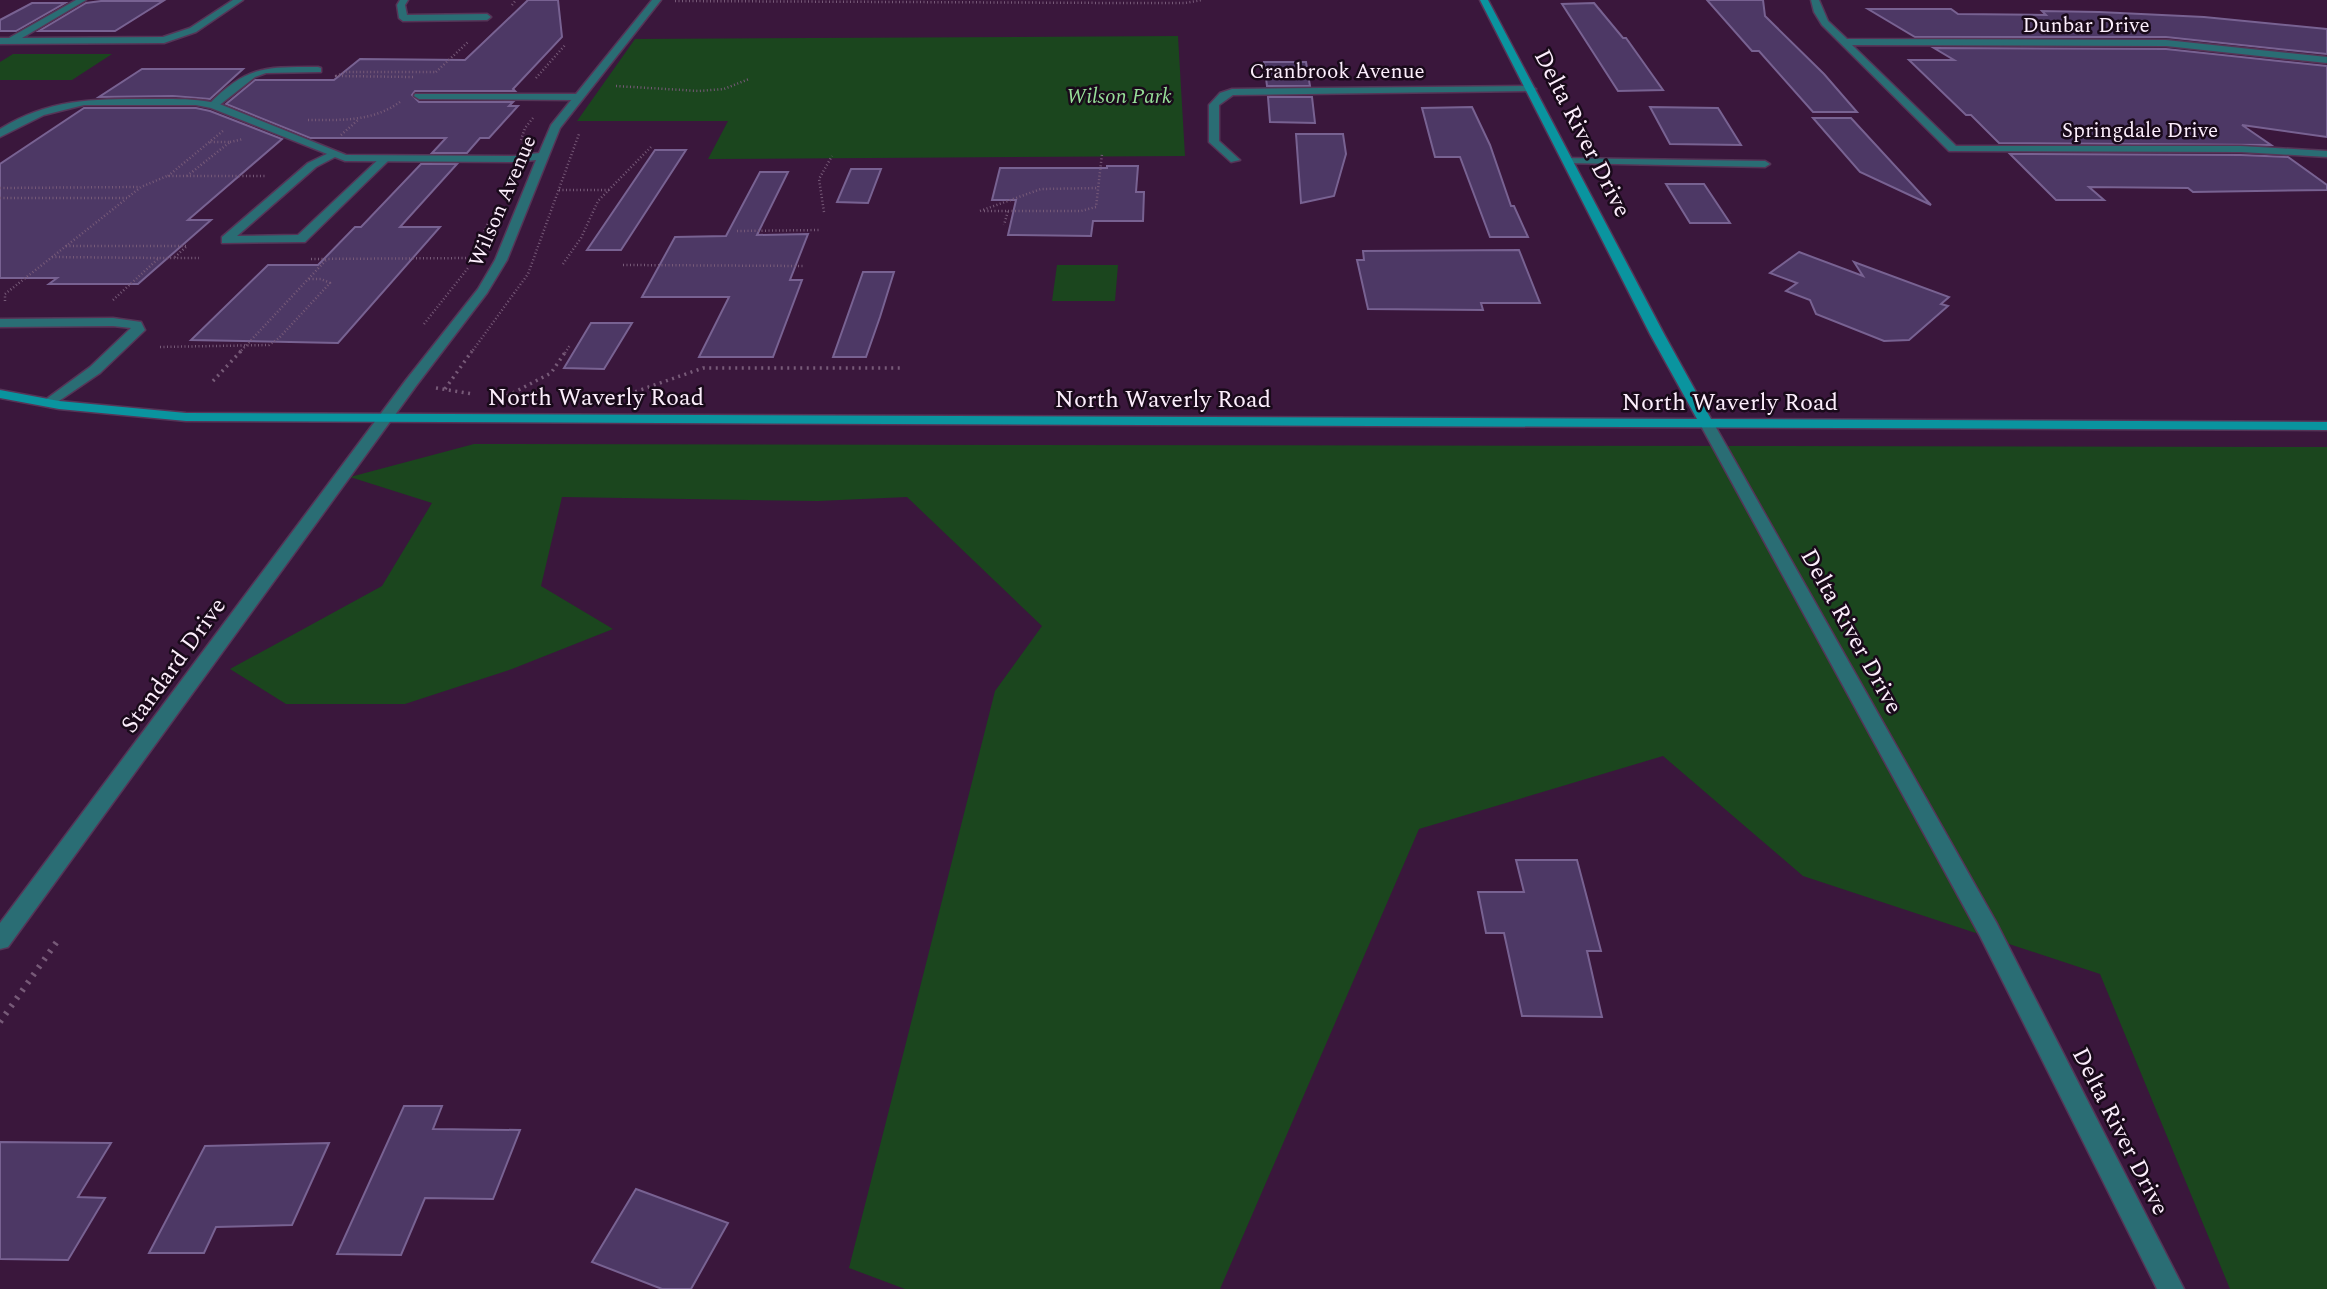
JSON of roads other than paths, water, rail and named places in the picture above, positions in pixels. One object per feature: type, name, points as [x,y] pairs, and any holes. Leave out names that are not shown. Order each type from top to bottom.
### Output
[{"type":"main road","name":"Delta River Drive","points":[[1484,0],[1657,334],[1707,424]]},
{"type":"main road","name":"North Waverly Road","points":[[0,394],[50,403],[186,417],[2327,426]]},
{"type":"street","points":[[5,41],[82,0]]},
{"type":"street","points":[[5,41],[164,40],[193,30],[239,0]]},
{"type":"street","points":[[404,0],[401,5],[403,18],[487,17]]},
{"type":"street","name":"Wilson Avenue","points":[[385,419],[493,274],[512,235],[541,156],[555,127],[576,97],[657,0]]},
{"type":"street","points":[[1815,0],[1825,23],[1844,42]]},
{"type":"street","name":"Dunbar Drive","points":[[1844,42],[2165,43],[2327,60]]},
{"type":"street","name":"Springdale Drive","points":[[1844,42],[1953,149],[2241,149],[2327,154]]},
{"type":"street","points":[[213,105],[252,75],[265,70],[318,70]]},
{"type":"street","name":"Cranbrook Avenue","points":[[1235,160],[1214,142],[1212,106],[1216,99],[1232,92],[1531,89]]},
{"type":"street","points":[[419,96],[576,97]]},
{"type":"street","points":[[0,134],[28,116],[84,102],[196,102],[213,105],[345,158],[514,159],[541,156]]},
{"type":"street","points":[[333,154],[312,164],[226,240],[301,239],[385,159]]},
{"type":"street","points":[[1567,160],[1765,164]]},
{"type":"street","points":[[0,323],[88,321],[128,322],[136,325],[138,330],[95,370],[50,403]]},
{"type":"street","name":"Standard Drive","points":[[0,940],[385,419]]},
{"type":"street","name":"Delta River Drive","points":[[1707,424],[1989,929],[2171,1289]]},
{"type":"park label","name":"Wilson Park","points":[[1119,96]]}]
